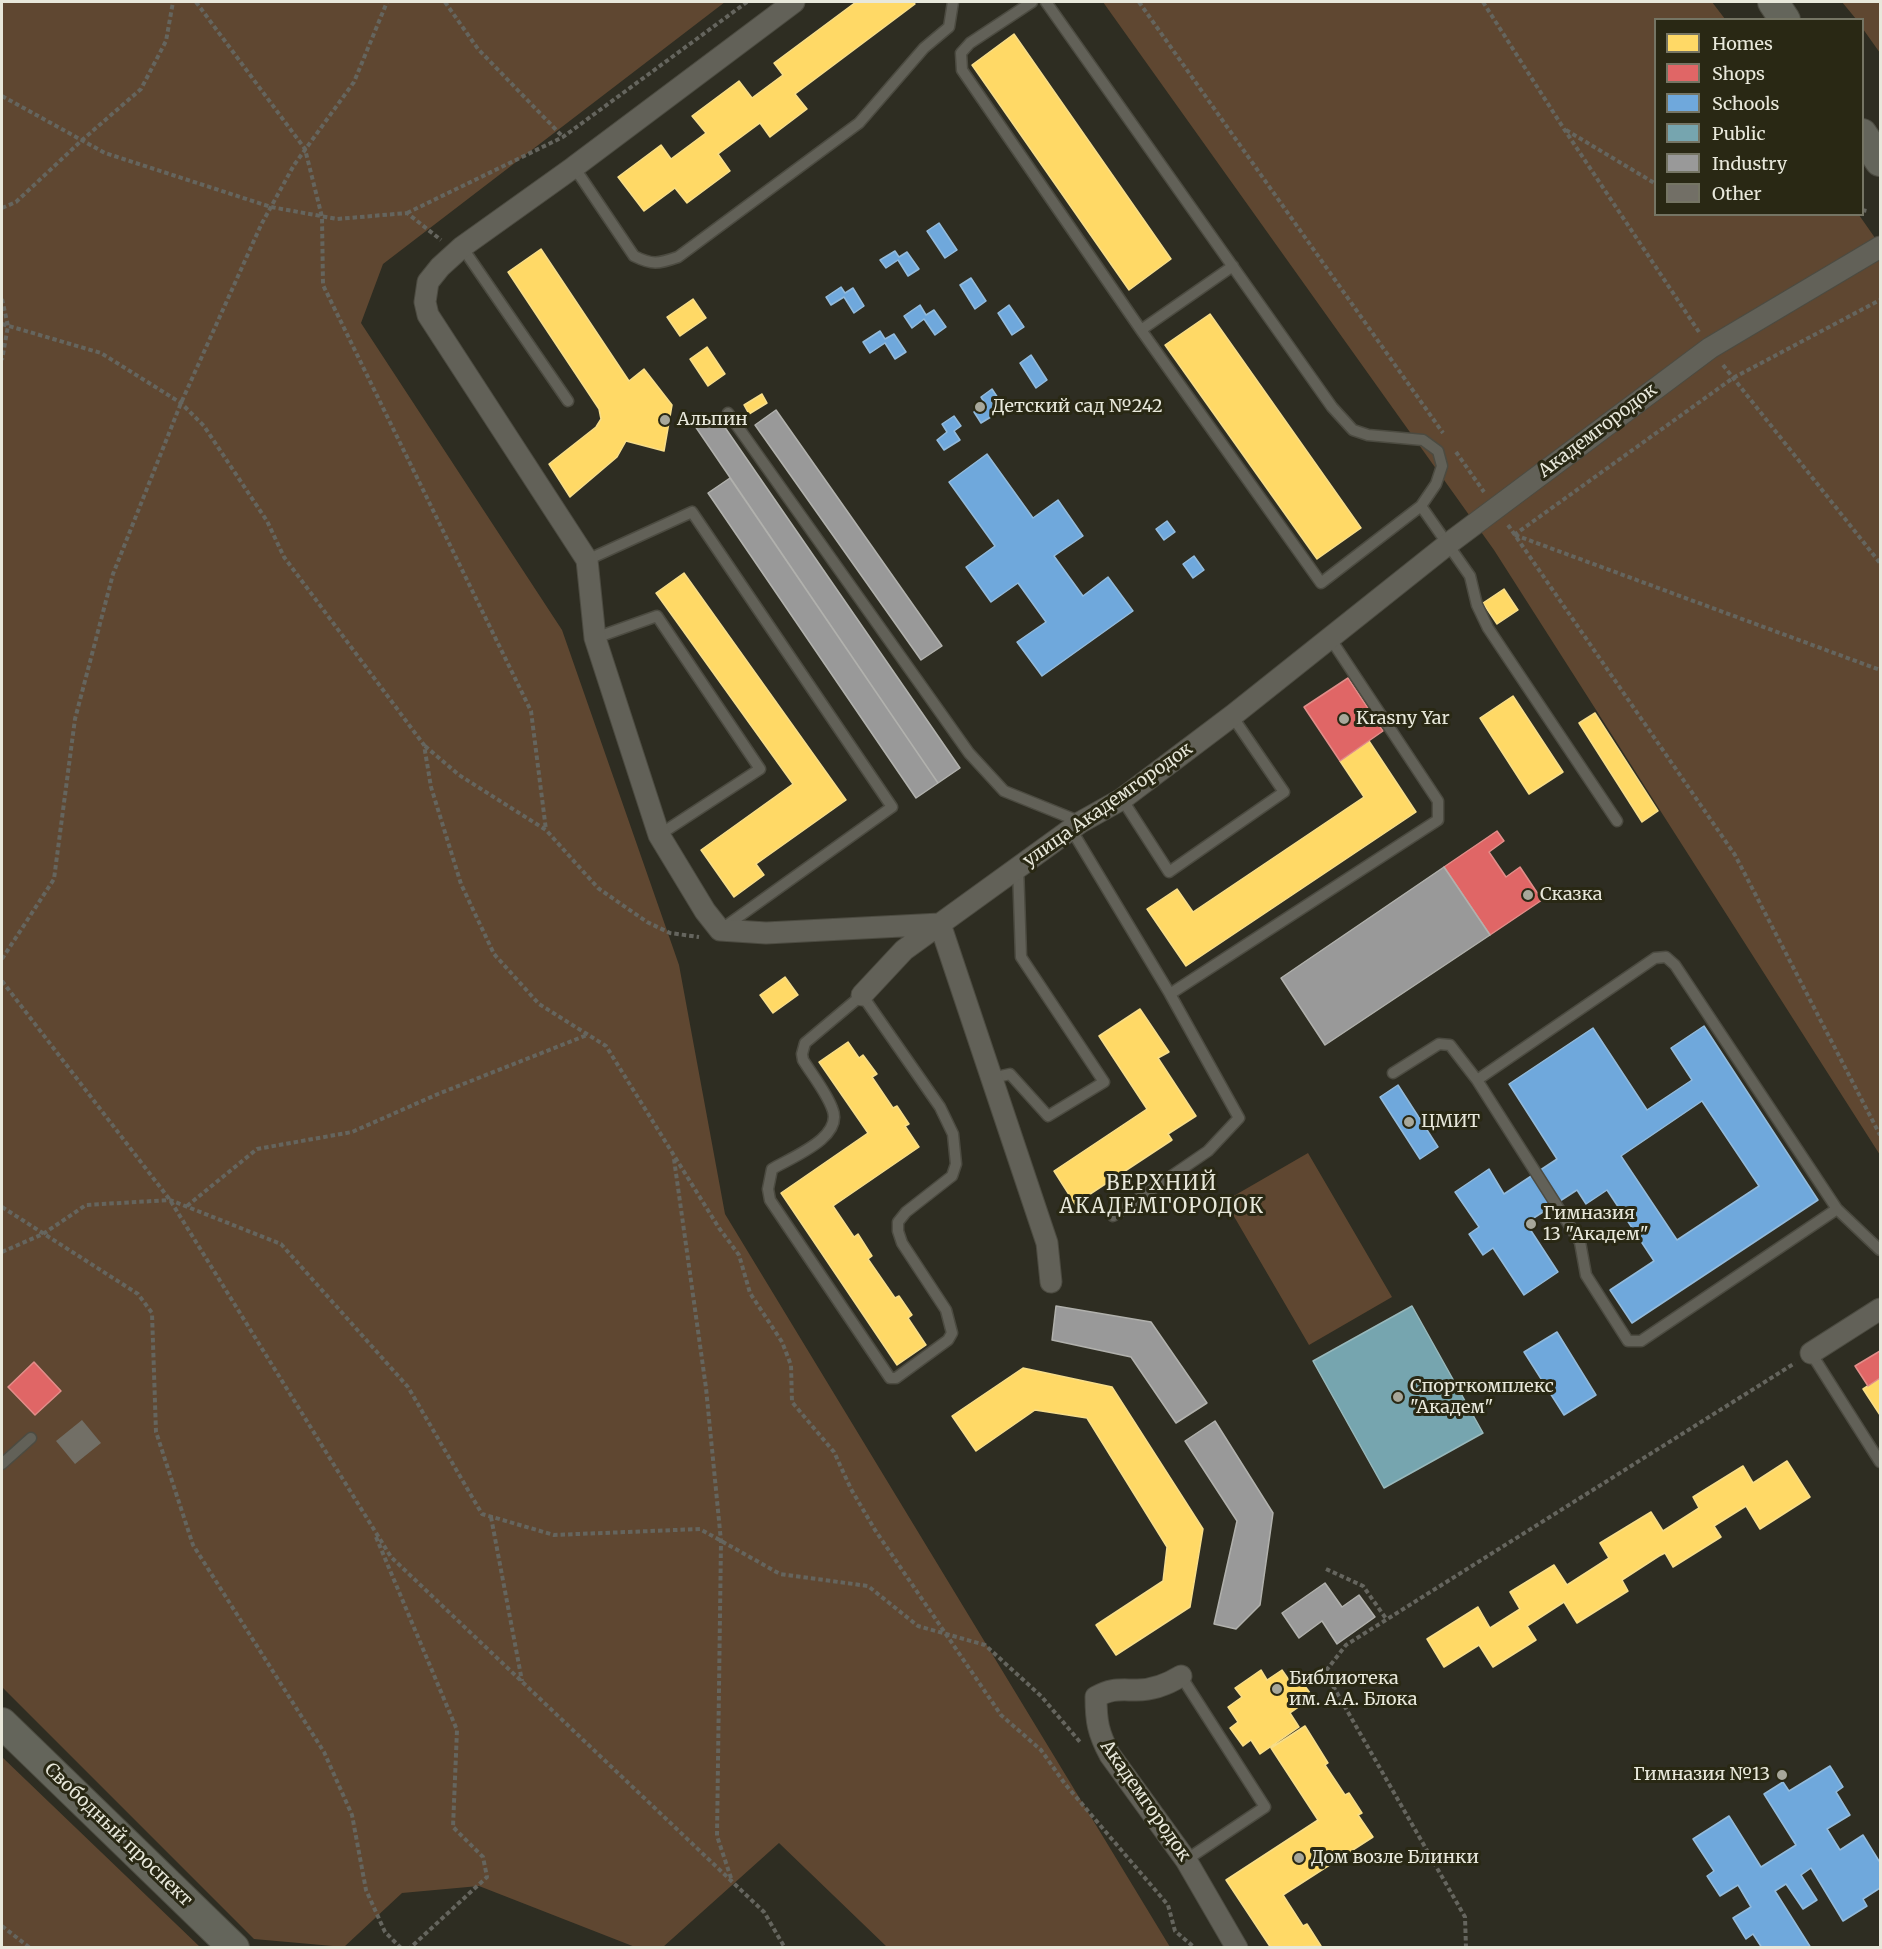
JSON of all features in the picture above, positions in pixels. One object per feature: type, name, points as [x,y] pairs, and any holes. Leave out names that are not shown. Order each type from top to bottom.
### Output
[{"type":"main road","points":[[1773,2],[1784,18]]},
{"type":"main road","points":[[1864,136],[1881,161]]},
{"type":"main road","name":"Свободный проспект","points":[[2,1723],[234,1947]]},
{"type":"street","points":[[794,2],[574,168],[467,244],[440,267],[428,282],[425,302],[428,315],[587,560],[595,638],[659,835],[705,911],[720,930],[766,933],[940,924],[1047,1244],[1051,1282]]},
{"type":"street","name":"Академгородок","points":[[1330,638],[1448,544],[1710,348],[1881,247]]},
{"type":"street","name":"улица Академгородок","points":[[862,995],[904,950],[1076,825],[1122,799],[1330,638]]},
{"type":"street","points":[[1811,1353],[1881,1309]]},
{"type":"street","name":"Академгородок","points":[[1181,1676],[1167,1685],[1139,1690],[1109,1690],[1096,1697],[1096,1720],[1100,1737],[1110,1755],[1186,1860],[1237,1947]]},
{"type":"lane","points":[[574,168],[634,256],[649,263],[663,262],[678,257],[859,123],[924,48],[949,27],[952,2]]},
{"type":"lane","points":[[1032,2],[970,43],[962,53],[962,70],[1141,330],[1321,583],[1421,506],[1436,484],[1442,466],[1438,451],[1423,440],[1368,435],[1353,430],[1345,422],[1332,407],[1046,2]]},
{"type":"lane","points":[[467,244],[568,401]]},
{"type":"lane","points":[[1141,330],[1233,267]]},
{"type":"lane","points":[[728,413],[969,753],[1004,791],[1076,825],[1239,1118],[1208,1151],[1113,1216]]},
{"type":"lane","points":[[1421,506],[1470,576],[1476,605],[1488,628],[1617,821]]},
{"type":"lane","points":[[587,560],[692,512],[892,807],[720,930]]},
{"type":"lane","points":[[595,638],[657,616],[760,770],[659,835]]},
{"type":"lane","points":[[1170,994],[1438,820],[1438,801],[1330,638]]},
{"type":"lane","points":[[1122,799],[1169,872],[1284,792],[1232,716]]},
{"type":"lane","points":[[992,1078],[1010,1074],[1048,1116],[1104,1082],[1021,957],[1018,867]]},
{"type":"lane","points":[[1477,1080],[1655,958],[1666,957],[1676,965],[1836,1209],[1881,1250]]},
{"type":"lane","points":[[862,995],[940,1107],[953,1134],[955,1151],[956,1164],[952,1176],[906,1212],[898,1222],[902,1243],[946,1310],[952,1333],[948,1340],[896,1378],[890,1378],[770,1200],[768,1189],[772,1169],[825,1138],[832,1130],[834,1110],[802,1054],[806,1043],[862,995]]},
{"type":"lane","points":[[1393,1073],[1439,1044],[1450,1045],[1477,1080],[1580,1242],[1586,1275],[1628,1341],[1641,1341],[1836,1209]]},
{"type":"lane","points":[[1811,1353],[1881,1462]]},
{"type":"lane","points":[[2,1464],[31,1438]]},
{"type":"lane","points":[[1181,1676],[1265,1807],[1186,1860]]},
{"type":"path","points":[[2,208],[16,202],[141,89],[166,41],[173,2]]},
{"type":"path","points":[[196,2],[305,149],[322,217],[323,285],[531,711],[546,830]]},
{"type":"path","points":[[2,959],[54,879],[75,719],[112,574],[181,403],[270,207],[294,165],[354,82],[387,2]]},
{"type":"path","points":[[445,2],[478,49],[563,137]]},
{"type":"path","points":[[2,96],[105,153],[270,207],[337,219],[407,213],[563,137],[747,2]]},
{"type":"path","points":[[1139,2],[1448,440]]},
{"type":"path","points":[[1483,2],[1564,129],[1710,348],[1881,563]]},
{"type":"path","points":[[1564,129],[1654,183]]},
{"type":"path","points":[[407,213],[448,246],[467,244]]},
{"type":"path","points":[[2,299],[8,326],[2,360]]},
{"type":"path","points":[[1514,534],[1732,378],[1881,300]]},
{"type":"path","points":[[2,324],[101,353],[181,403],[204,426],[267,521],[284,557],[424,745],[459,776],[546,830],[598,888],[647,922],[670,933],[702,938],[720,930]]},
{"type":"path","points":[[1454,450],[1735,855],[1881,1135]]},
{"type":"path","points":[[1514,534],[1881,670]]},
{"type":"path","points":[[424,745],[431,788],[462,884],[494,954],[539,1004],[606,1046],[719,1228],[739,1255],[750,1293],[782,1342],[791,1365],[792,1402],[834,1452],[851,1489],[875,1530],[1001,1715],[1041,1750],[1065,1784],[1168,1905],[1175,1930],[1195,1947]]},
{"type":"path","points":[[2,981],[170,1200],[391,1557],[764,1912],[785,1947]]},
{"type":"path","points":[[186,1206],[257,1149],[352,1132],[438,1094],[588,1035]]},
{"type":"path","points":[[674,1156],[706,1388],[721,1541],[717,1836],[732,1882]]},
{"type":"path","points":[[2,1252],[43,1234],[86,1205],[170,1200],[281,1244],[408,1387],[482,1514],[554,1535],[700,1529],[780,1574],[868,1586],[918,1626],[984,1645],[1041,1696],[1083,1747]]},
{"type":"path","points":[[2,1207],[138,1294],[152,1313],[156,1432],[193,1545],[324,1752],[351,1815],[366,1890],[386,1932],[401,1947]]},
{"type":"path","points":[[1466,1947],[1465,1917],[1325,1672],[1346,1645],[1811,1353]]},
{"type":"path","points":[[491,1517],[522,1682]]},
{"type":"path","points":[[371,1525],[457,1730],[453,1827],[483,1857],[487,1877],[410,1947]]},
{"type":"path","points":[[1326,1569],[1363,1586],[1387,1620]]},
{"type":"path","points":[[2,1926],[30,1947]]},
{"type":"shaded area","points":[[2,2],[725,2],[383,264],[361,323],[562,630],[679,965],[725,1214],[1170,1947],[887,1947],[779,1843],[663,1947],[635,1947],[479,1886],[402,1893],[344,1947],[254,1939],[2,1687]]},
{"type":"shaded area","points":[[1103,2],[1712,2],[1724,18],[1654,18],[1654,216],[1860,216],[1880,245],[1880,1155],[1494,550]]},
{"type":"shaded area","points":[[1842,2],[1880,2],[1880,53],[1864,30],[1864,18],[1855,18]]},
{"type":"shaded area","points":[[1308,1153],[1392,1297],[1309,1345],[1225,1201]]},
{"type":"shaded area","points":[[2,1757],[200,1947],[2,1947]]},
{"type":"building: Homes","points":[[856,2],[913,2],[915,4],[795,94],[807,109],[770,137],[760,123],[718,154],[730,171],[687,203],[675,188],[644,211],[618,177],[661,145],[671,159],[706,133],[692,116],[739,81],[752,98],[783,75],[774,63]]},
{"type":"building: Homes","points":[[1014,34],[1171,259],[1129,290],[972,65]]},
{"type":"building: Homes","points":[[541,249],[629,381],[644,369],[672,405],[664,451],[626,441],[617,457],[570,497],[549,464],[596,427],[601,419],[599,409],[508,272]]},
{"type":"building: Homes","points":[[693,299],[706,318],[680,336],[667,317]]},
{"type":"building: Homes","points":[[1210,314],[1361,528],[1317,559],[1165,345]]},
{"type":"building: Homes","points":[[707,347],[725,374],[708,386],[690,359]]},
{"type":"building: Homes","points":[[762,394],[767,403],[749,414],[744,405]]},
{"type":"building: Homes","points":[[684,573],[846,800],[756,864],[764,875],[734,897],[701,850],[793,784],[656,593]]},
{"type":"building: Homes","points":[[1504,589],[1518,610],[1497,624],[1483,603]]},
{"type":"building: Homes","points":[[1513,696],[1563,772],[1529,794],[1480,718]]},
{"type":"building: Homes","points":[[1595,713],[1658,811],[1642,822],[1579,723]]},
{"type":"building: Homes","points":[[1369,741],[1416,812],[1186,966],[1147,909],[1177,889],[1193,912],[1364,797],[1340,761]]},
{"type":"building: Homes","points":[[785,977],[798,995],[773,1013],[760,995]]},
{"type":"building: Homes","points":[[1140,1009],[1169,1052],[1158,1058],[1196,1116],[1168,1134],[1172,1140],[1075,1204],[1054,1171],[1147,1109],[1099,1036]]},
{"type":"building: Homes","points":[[848,1042],[859,1058],[863,1055],[877,1074],[872,1077],[893,1108],[897,1106],[909,1124],[905,1126],[919,1147],[833,1206],[854,1237],[858,1234],[872,1256],[868,1259],[895,1298],[899,1296],[912,1315],[908,1318],[926,1345],[897,1365],[781,1193],[868,1133],[819,1062]]},
{"type":"building: Homes","points":[[1023,1368],[1112,1387],[1203,1529],[1190,1607],[1116,1655],[1096,1625],[1163,1581],[1167,1547],[1087,1418],[1035,1410],[976,1451],[952,1416]]},
{"type":"building: Homes","points":[[1880,1378],[1880,1415],[1863,1389]]},
{"type":"building: Homes","points":[[1787,1461],[1810,1497],[1760,1529],[1746,1506],[1714,1526],[1721,1537],[1673,1567],[1665,1553],[1659,1556],[1622,1580],[1628,1591],[1577,1623],[1564,1602],[1527,1626],[1536,1640],[1493,1667],[1479,1645],[1444,1667],[1427,1639],[1478,1607],[1490,1628],[1520,1609],[1510,1592],[1554,1565],[1567,1585],[1609,1558],[1600,1543],[1651,1512],[1663,1531],[1699,1508],[1693,1497],[1743,1466],[1753,1483]]},
{"type":"building: Homes","points":[[1261,1670],[1267,1680],[1282,1670],[1291,1683],[1299,1678],[1313,1697],[1290,1713],[1299,1727],[1260,1754],[1251,1740],[1243,1746],[1230,1728],[1238,1722],[1228,1707],[1242,1697],[1235,1688]]},
{"type":"building: Homes","name":"Дом возле Блинки","points":[[1305,1726],[1328,1763],[1325,1765],[1345,1795],[1349,1793],[1362,1813],[1358,1815],[1373,1837],[1283,1895],[1303,1926],[1307,1924],[1321,1946],[1271,1948],[1226,1880],[1318,1820],[1271,1748]]},
{"type":"building: Shops","name":"Krasny Yar","points":[[1348,678],[1383,731],[1340,761],[1304,707]]},
{"type":"building: Shops","points":[[1497,831],[1504,841],[1489,852],[1506,877],[1520,867],[1542,900],[1490,935],[1444,867]]},
{"type":"building: Shops","points":[[1880,1351],[1880,1378],[1868,1386],[1855,1366]]},
{"type":"building: Shops","points":[[34,1362],[61,1391],[35,1415],[8,1387]]},
{"type":"building: Schools","points":[[939,223],[957,250],[945,258],[927,231]]},
{"type":"building: Schools","points":[[895,251],[899,257],[907,252],[919,269],[908,276],[898,260],[886,268],[880,260]]},
{"type":"building: Schools","points":[[971,278],[986,301],[975,309],[960,285]]},
{"type":"building: Schools","points":[[841,287],[845,293],[853,288],[864,306],[854,313],[844,297],[831,305],[826,297]]},
{"type":"building: Schools","points":[[920,305],[926,315],[934,310],[946,327],[935,335],[924,319],[912,328],[904,316]]},
{"type":"building: Schools","points":[[1009,305],[1024,327],[1012,335],[998,313]]},
{"type":"building: Schools","points":[[880,331],[885,339],[894,334],[906,352],[895,359],[885,343],[870,353],[863,342]]},
{"type":"building: Schools","points":[[1031,355],[1047,380],[1036,388],[1020,363]]},
{"type":"building: Schools","points":[[992,389],[998,398],[992,402],[999,412],[981,423],[974,412],[986,405],[981,397]]},
{"type":"building: Schools","points":[[954,416],[961,426],[954,431],[960,440],[944,450],[937,440],[947,432],[942,424]]},
{"type":"building: Schools","points":[[987,454],[1033,518],[1058,500],[1083,536],[1054,556],[1083,596],[1108,577],[1133,611],[1042,676],[1017,642],[1046,622],[1018,583],[991,602],[966,567],[995,546],[949,482]]},
{"type":"building: Schools","points":[[1167,521],[1175,532],[1164,540],[1156,529]]},
{"type":"building: Schools","points":[[1194,556],[1204,570],[1193,578],[1183,564]]},
{"type":"building: Schools","points":[[1704,1026],[1818,1200],[1632,1323],[1610,1290],[1654,1261],[1607,1190],[1586,1204],[1577,1190],[1526,1223],[1558,1272],[1524,1295],[1493,1248],[1483,1255],[1469,1234],[1479,1227],[1455,1192],[1489,1169],[1504,1194],[1557,1159],[1509,1084],[1593,1028],[1647,1110],[1692,1080],[1671,1048]],"holes":[[[1702,1101],[1759,1186],[1677,1240],[1621,1156]]]},
{"type":"building: Schools","name":"ЦМИТ","points":[[1398,1085],[1438,1147],[1420,1159],[1380,1097]]},
{"type":"building: Schools","points":[[1557,1332],[1596,1395],[1564,1415],[1524,1352]]},
{"type":"building: Schools","points":[[1830,1766],[1843,1787],[1836,1792],[1850,1815],[1827,1829],[1840,1850],[1863,1835],[1879,1861],[1880,1859],[1880,1888],[1863,1899],[1867,1906],[1843,1921],[1811,1868],[1801,1875],[1817,1900],[1803,1909],[1786,1884],[1775,1891],[1811,1948],[1762,1948],[1753,1934],[1746,1939],[1733,1918],[1751,1907],[1738,1885],[1720,1896],[1707,1876],[1714,1871],[1693,1839],[1729,1816],[1761,1867],[1796,1845],[1764,1794],[1783,1782],[1789,1791]]},
{"type":"building: Public","name":"Спорткомплекс \"Академ\"","points":[[1412,1306],[1483,1433],[1384,1488],[1313,1361]]},
{"type":"building: Industry","points":[[776,410],[942,646],[921,660],[755,425]]},
{"type":"building: Industry","points":[[715,413],[960,768],[938,783],[695,426]]},
{"type":"building: Industry","points":[[730,478],[938,783],[916,798],[708,493]]},
{"type":"building: Industry","points":[[1444,867],[1490,935],[1325,1045],[1281,978]]},
{"type":"building: Industry","points":[[1056,1306],[1151,1322],[1207,1403],[1176,1423],[1131,1357],[1052,1340]]},
{"type":"building: Industry","points":[[1215,1421],[1273,1513],[1260,1605],[1236,1629],[1214,1624],[1237,1521],[1185,1441]]},
{"type":"building: Industry","points":[[1325,1583],[1342,1607],[1359,1595],[1375,1617],[1337,1644],[1322,1621],[1299,1638],[1282,1613]]},
{"type":"building: Other","points":[[82,1420],[101,1443],[75,1464],[56,1441]]},
{"type":"place","name":"Детский сад №242","points":[[980,407]]},
{"type":"place","name":"Альпин","points":[[665,420]]},
{"type":"place","name":"Krasny Yar","points":[[1344,719]]},
{"type":"place","name":"Сказка","points":[[1528,895]]},
{"type":"place","name":"ЦМИТ","points":[[1409,1122]]},
{"type":"place","name":"Гимназия 13 \"Академ\"","points":[[1531,1224]]},
{"type":"place","name":"Спорткомплекс \"Академ\"","points":[[1398,1397]]},
{"type":"place","name":"Библиотека им. А.А. Блока","points":[[1277,1689]]},
{"type":"place","name":"Гимназия №13","points":[[1782,1775]]},
{"type":"place","name":"Дом возле Блинки","points":[[1299,1858]]},
{"type":"district","name":"ВЕРХНИЙ АКАДЕМГОРОДОК","points":[[1162,1196]]}]
